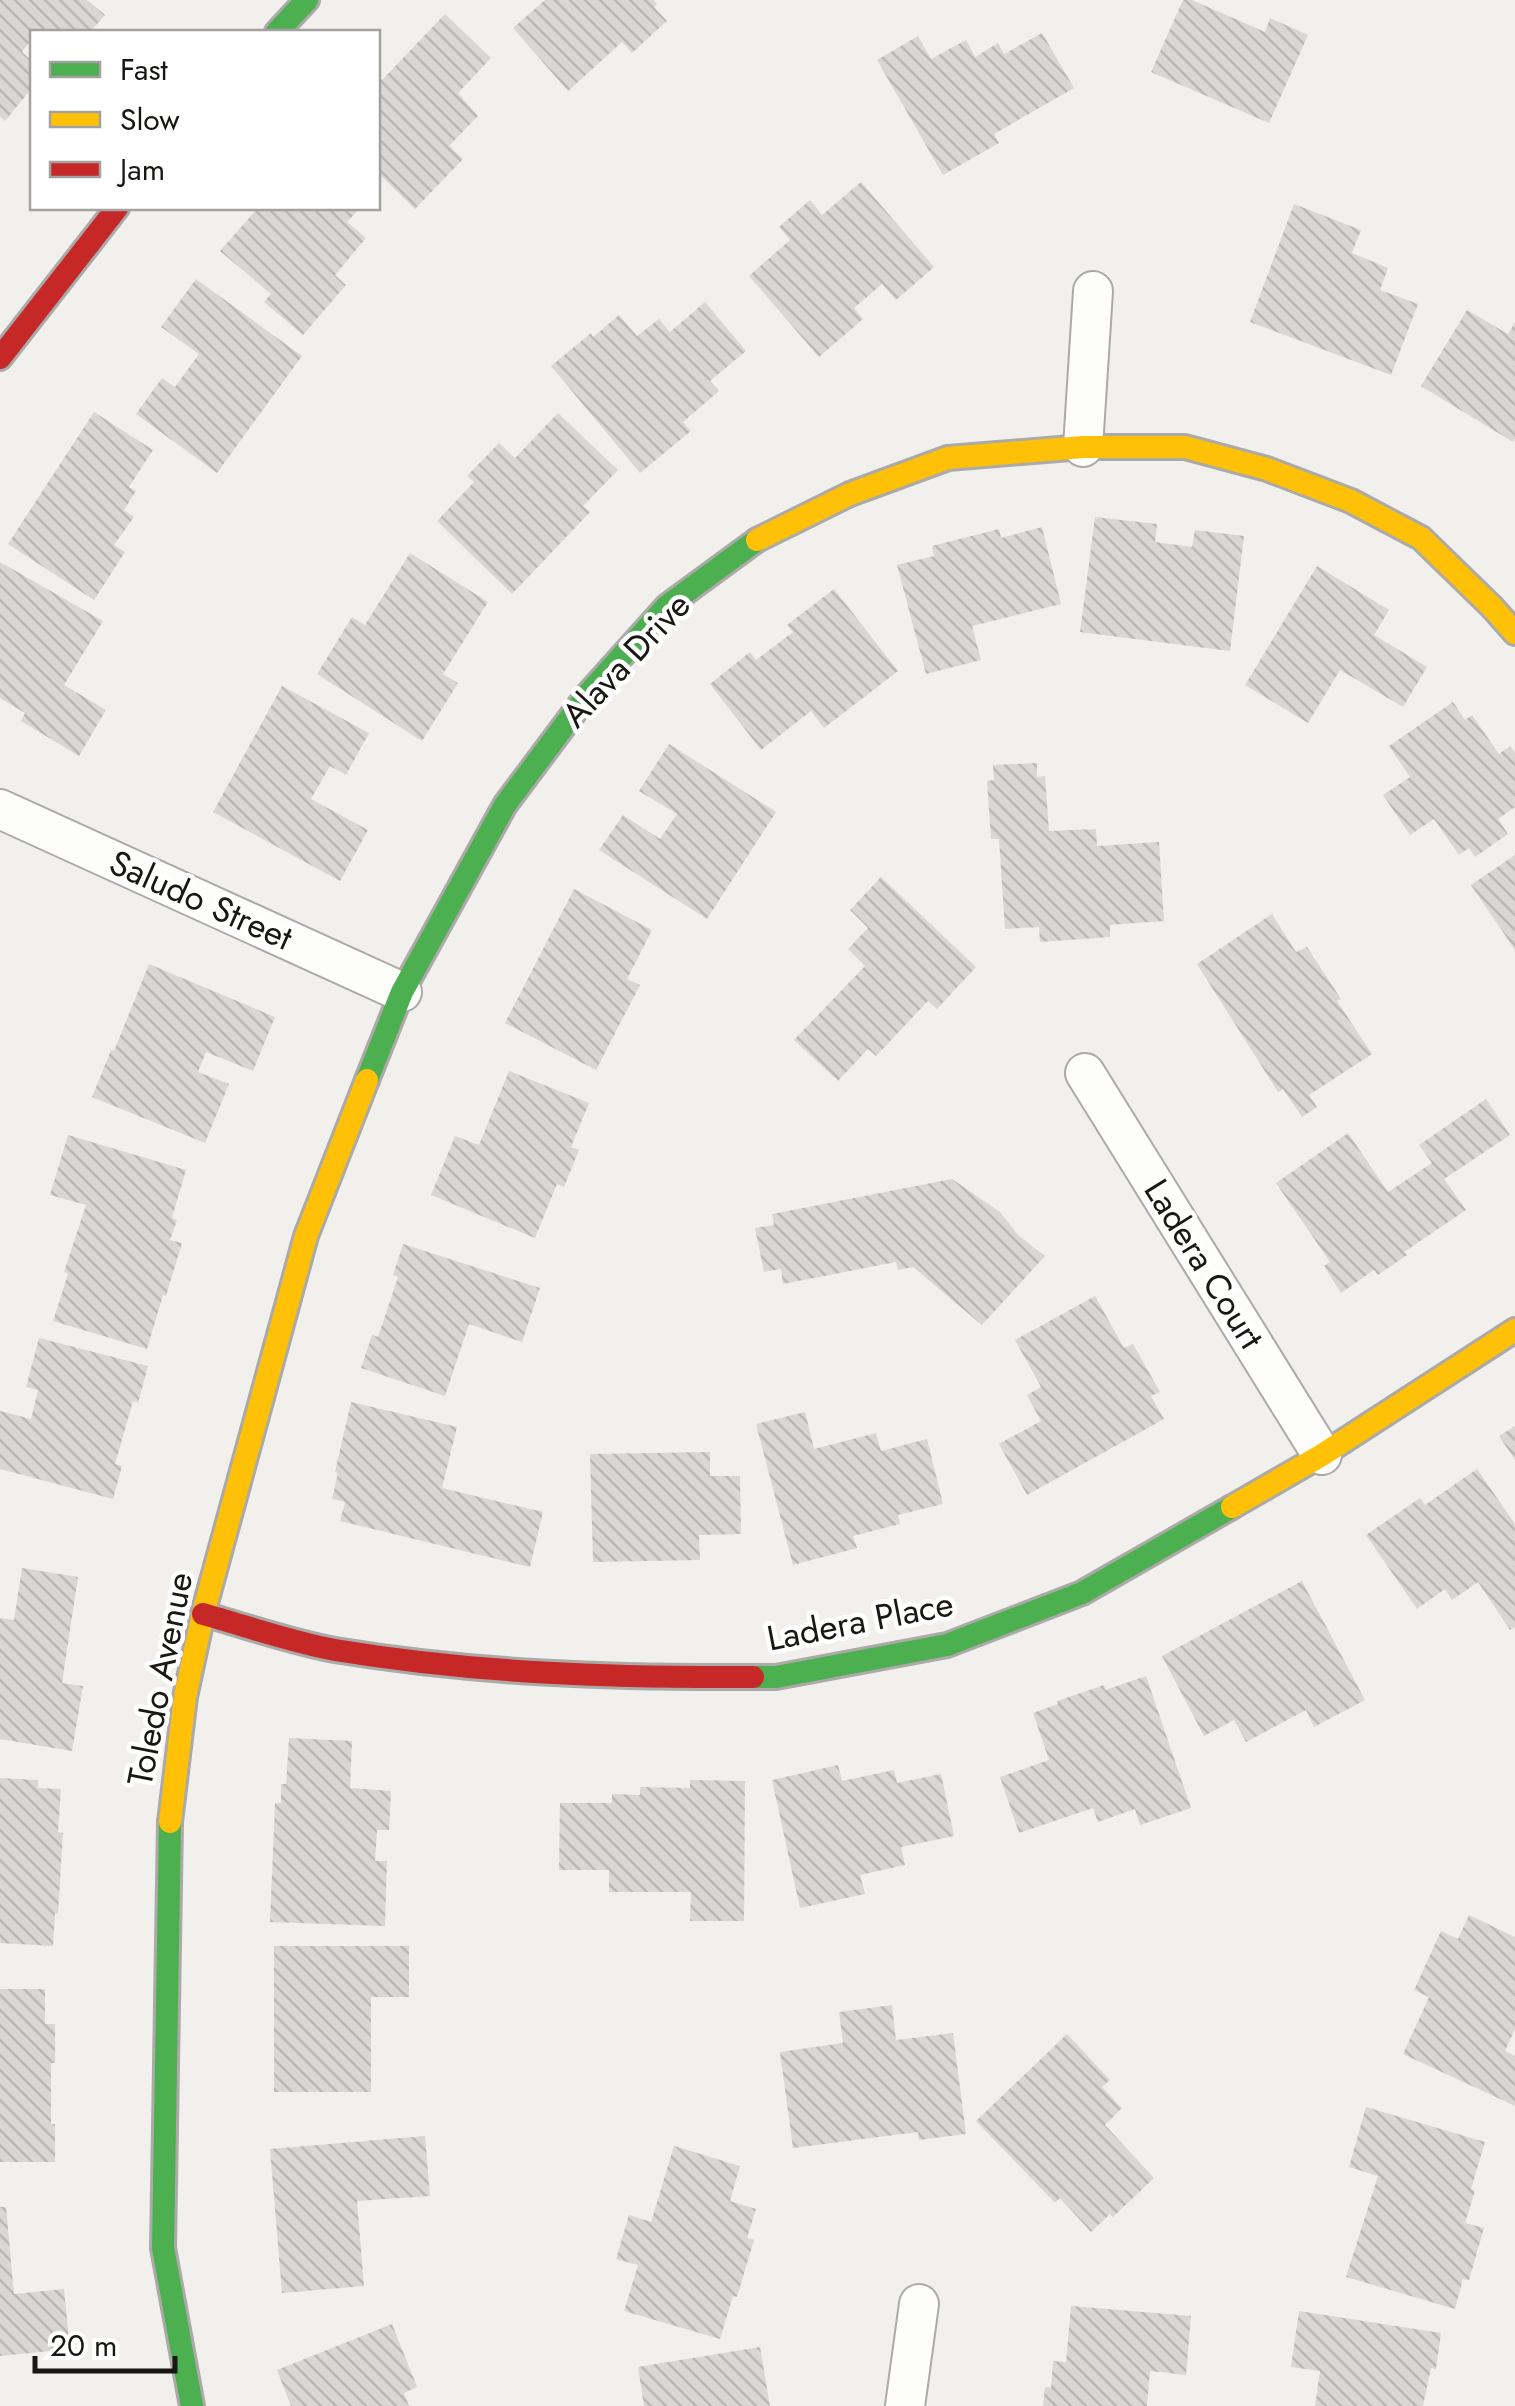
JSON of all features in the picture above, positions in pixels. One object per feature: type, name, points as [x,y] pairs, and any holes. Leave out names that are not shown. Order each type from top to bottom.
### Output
[{"type":"street","points":[[279,30],[307,0]]},
{"type":"street","points":[[0,358],[115,210]]},
{"type":"street","points":[[1083,447],[1092,291]]},
{"type":"street","name":"Alava Drive","points":[[402,992],[504,805],[588,694],[667,606],[765,534],[850,494],[948,458],[1083,447],[1185,447],[1267,469],[1351,502],[1421,538],[1507,609]]},
{"type":"street","name":"Saludo Street","points":[[0,809],[402,992]]},
{"type":"street","name":"Toledo Avenue","points":[[192,2406],[163,2248],[170,1824],[184,1697],[306,1236],[402,992]]},
{"type":"street","name":"Ladera Court","points":[[1085,1074],[1322,1455]]},
{"type":"street","name":"Ladera Place","points":[[203,1614],[331,1648],[472,1669],[633,1678],[776,1677],[947,1645],[1082,1593],[1322,1455],[1515,1330]]},
{"type":"street","points":[[905,2406],[918,2304]]},
{"type":"building","points":[[0,0],[87,0],[105,15],[92,30],[30,30],[30,42],[22,52],[30,59],[30,90],[5,121],[0,116]]},
{"type":"building","points":[[545,0],[653,0],[657,4],[654,7],[667,21],[632,53],[622,42],[568,91],[513,28]]},
{"type":"building","points":[[1183,0],[1192,0],[1265,32],[1270,18],[1308,35],[1269,123],[1151,72]]},
{"type":"building","points":[[445,14],[491,58],[458,93],[478,116],[449,146],[463,159],[415,209],[380,175],[380,78],[382,80]]},
{"type":"building","points":[[1042,33],[1074,88],[994,134],[999,143],[943,175],[877,60],[918,36],[931,59],[966,40],[975,57],[998,43],[1004,54]]},
{"type":"building","points":[[861,182],[934,267],[896,300],[882,284],[854,308],[863,319],[819,357],[749,276],[790,240],[779,227],[810,200],[822,215]]},
{"type":"building","points":[[1294,204],[1361,230],[1352,253],[1388,268],[1380,290],[1418,304],[1391,375],[1250,322]]},
{"type":"building","points":[[256,210],[358,210],[347,222],[366,238],[335,275],[346,285],[303,335],[264,302],[271,294],[220,251]]},
{"type":"building","points":[[196,279],[302,356],[217,473],[136,414],[162,378],[175,387],[199,354],[161,327]]},
{"type":"building","points":[[705,302],[746,351],[710,381],[719,391],[683,422],[691,431],[640,473],[551,366],[619,315],[637,336],[659,319],[670,332]]},
{"type":"building","points":[[1467,310],[1508,334],[1515,322],[1513,442],[1421,386]]},
{"type":"building","points":[[94,412],[153,450],[129,487],[136,491],[124,510],[134,517],[114,545],[125,552],[94,600],[8,544]]},
{"type":"building","points":[[558,413],[618,470],[583,506],[590,512],[512,594],[437,521],[474,482],[467,476],[499,443],[515,458]]},
{"type":"building","points":[[1095,517],[1157,524],[1155,542],[1192,547],[1195,530],[1244,536],[1230,651],[1080,632]]},
{"type":"building","points":[[1042,527],[1061,604],[972,626],[981,660],[926,674],[897,565],[934,556],[932,546],[999,529],[1001,538]]},
{"type":"building","points":[[410,553],[488,602],[443,674],[458,683],[422,741],[317,674],[352,617],[365,625]]},
{"type":"building","points":[[0,562],[103,621],[64,685],[106,710],[79,756],[21,721],[25,713],[0,698]]},
{"type":"building","points":[[1317,566],[1389,610],[1374,635],[1427,667],[1403,707],[1340,670],[1308,723],[1245,685]]},
{"type":"building","points":[[834,589],[898,671],[824,728],[811,711],[761,750],[710,684],[750,652],[756,660],[793,632],[787,625]]},
{"type":"building","points":[[282,686],[369,733],[346,775],[330,766],[311,799],[368,830],[340,881],[213,812]]},
{"type":"building","points":[[1453,702],[1465,720],[1472,715],[1499,754],[1510,746],[1515,753],[1515,807],[1498,819],[1508,834],[1475,857],[1469,848],[1459,855],[1434,819],[1410,835],[1383,795],[1410,777],[1389,746]]},
{"type":"building","points":[[669,744],[776,812],[707,919],[599,850],[623,815],[660,839],[677,814],[639,791]]},
{"type":"building","points":[[1037,763],[1037,777],[1045,776],[1049,831],[1096,829],[1097,846],[1159,842],[1164,921],[1110,925],[1110,937],[1040,942],[1039,927],[1005,929],[999,839],[991,839],[987,781],[994,780],[993,765]]},
{"type":"building","points":[[1515,855],[1515,950],[1471,885]]},
{"type":"building","points":[[881,877],[976,967],[937,1009],[928,1001],[876,1056],[868,1049],[838,1081],[794,1040],[865,966],[848,949],[868,928],[850,910]]},
{"type":"building","points":[[574,889],[652,930],[627,979],[640,985],[596,1070],[505,1023]]},
{"type":"building","points":[[1272,914],[1296,952],[1307,947],[1372,1054],[1309,1095],[1317,1107],[1302,1117],[1283,1089],[1278,1092],[1197,964]]},
{"type":"building","points":[[149,964],[275,1017],[253,1071],[206,1052],[198,1072],[229,1084],[205,1143],[92,1097]]},
{"type":"building","points":[[509,1071],[589,1103],[571,1147],[579,1150],[564,1187],[557,1184],[535,1238],[431,1195],[455,1136],[479,1145]]},
{"type":"building","points":[[1486,1099],[1510,1135],[1444,1179],[1466,1210],[1404,1252],[1407,1255],[1378,1275],[1374,1270],[1341,1293],[1324,1266],[1330,1262],[1276,1183],[1348,1133],[1388,1192],[1432,1163],[1419,1145]]},
{"type":"building","points":[[68,1135],[186,1170],[170,1240],[182,1243],[147,1349],[53,1321],[86,1205],[50,1195]]},
{"type":"building","points":[[952,1179],[1000,1212],[1018,1235],[1045,1256],[982,1325],[913,1267],[898,1270],[896,1262],[783,1284],[781,1269],[764,1272],[755,1228],[774,1225],[772,1214]]},
{"type":"building","points":[[403,1244],[540,1288],[522,1342],[469,1324],[445,1396],[361,1368],[372,1335],[378,1337],[398,1277],[393,1275]]},
{"type":"building","points":[[1095,1296],[1124,1348],[1133,1344],[1160,1392],[1151,1396],[1164,1419],[1027,1495],[999,1444],[1041,1421],[1027,1395],[1041,1387],[1015,1340]]},
{"type":"building","points":[[39,1338],[148,1366],[138,1403],[133,1401],[115,1464],[122,1466],[113,1499],[0,1469],[0,1411],[31,1419],[38,1390],[26,1387]]},
{"type":"building","points":[[351,1402],[457,1427],[442,1488],[543,1512],[530,1567],[340,1521],[345,1502],[332,1499]]},
{"type":"building","points":[[805,1412],[814,1449],[876,1433],[881,1451],[927,1439],[943,1504],[898,1515],[900,1524],[853,1536],[857,1548],[793,1565],[756,1424]]},
{"type":"building","points":[[1515,1426],[1515,1460],[1499,1436]]},
{"type":"building","points":[[710,1452],[710,1476],[740,1476],[741,1534],[699,1535],[700,1560],[593,1562],[590,1454]]},
{"type":"building","points":[[1477,1469],[1515,1524],[1515,1627],[1510,1630],[1478,1582],[1452,1600],[1445,1589],[1417,1609],[1366,1535],[1420,1498],[1425,1505]]},
{"type":"building","points":[[22,1568],[78,1577],[62,1683],[83,1686],[72,1751],[0,1739],[0,1618],[14,1620]]},
{"type":"building","points":[[1302,1581],[1365,1700],[1314,1727],[1306,1710],[1246,1742],[1234,1720],[1204,1736],[1162,1656]]},
{"type":"building","points":[[1146,1676],[1191,1808],[1140,1825],[1135,1809],[1098,1822],[1093,1808],[1019,1833],[1000,1777],[1049,1760],[1033,1713],[1104,1685],[1105,1690]]},
{"type":"building","points":[[289,1738],[352,1741],[350,1788],[391,1791],[389,1830],[377,1830],[375,1861],[387,1861],[385,1926],[270,1922],[275,1803],[281,1803],[281,1784],[286,1784]]},
{"type":"building","points":[[838,1765],[842,1781],[894,1770],[897,1783],[941,1774],[954,1836],[901,1847],[905,1865],[860,1875],[865,1894],[800,1908],[772,1780]]},
{"type":"building","points":[[0,1778],[38,1780],[38,1788],[61,1789],[58,1832],[63,1833],[53,1946],[0,1943]]},
{"type":"building","points":[[690,1780],[745,1781],[744,1921],[690,1921],[691,1892],[609,1892],[609,1870],[559,1870],[560,1803],[612,1803],[612,1794],[640,1795],[640,1787],[690,1788]]},
{"type":"building","points":[[1469,1915],[1515,1937],[1515,2029],[1505,2051],[1515,2056],[1515,2106],[1403,2054],[1429,1997],[1414,1990],[1441,1931],[1458,1939]]},
{"type":"building","points":[[274,1946],[409,1946],[409,1997],[371,1997],[371,2092],[274,2092]]},
{"type":"building","points":[[0,1989],[45,1989],[45,2024],[55,2024],[51,2124],[55,2124],[55,2162],[0,2162]]},
{"type":"building","points":[[892,2005],[896,2040],[953,2033],[966,2134],[919,2140],[918,2132],[793,2148],[780,2052],[843,2043],[839,2012]]},
{"type":"building","points":[[1067,2034],[1110,2080],[1102,2087],[1122,2108],[1105,2125],[1154,2178],[1091,2232],[1060,2198],[1055,2203],[976,2121]]},
{"type":"building","points":[[1366,2107],[1485,2142],[1465,2223],[1484,2228],[1469,2280],[1463,2279],[1455,2309],[1346,2277],[1378,2176],[1349,2167]]},
{"type":"building","points":[[425,2136],[430,2196],[357,2201],[364,2286],[282,2293],[270,2149]]},
{"type":"building","points":[[674,2146],[740,2166],[730,2201],[756,2209],[747,2238],[754,2240],[720,2339],[624,2311],[638,2265],[616,2259],[629,2215],[651,2222]]},
{"type":"building","points":[[0,2207],[6,2207],[14,2294],[64,2289],[70,2349],[0,2356]]},
{"type":"building","points":[[1071,2306],[1191,2316],[1186,2375],[1150,2371],[1147,2406],[1043,2406],[1045,2387],[1051,2388],[1053,2361],[1066,2362]]},
{"type":"building","points":[[1299,2311],[1441,2333],[1436,2369],[1431,2368],[1423,2406],[1315,2406],[1320,2371],[1291,2367]]},
{"type":"building","points":[[392,2324],[417,2387],[404,2393],[409,2406],[291,2406],[277,2370]]},
{"type":"building","points":[[760,2347],[770,2406],[644,2406],[638,2367]]},
{"type":"traffic: fast","points":[[279,30],[307,0]]},
{"type":"traffic: fast","points":[[367,1080],[402,992],[505,805],[588,694],[667,606],[757,540]]},
{"type":"traffic: fast","points":[[753,1677],[776,1677],[947,1645],[1082,1593],[1232,1507]]},
{"type":"traffic: fast","points":[[170,1822],[163,2248],[192,2406]]},
{"type":"traffic: slow","points":[[757,540],[850,494],[948,458],[1083,447],[1185,447],[1267,469],[1351,501],[1421,538],[1515,633]]},
{"type":"traffic: slow","points":[[170,1822],[185,1697],[203,1614],[306,1236],[367,1080]]},
{"type":"traffic: slow","points":[[1232,1507],[1322,1455],[1515,1330]]},
{"type":"traffic: jam","points":[[0,358],[115,210]]},
{"type":"traffic: jam","points":[[203,1614],[318,1647],[439,1664],[595,1675],[753,1677]]}]
